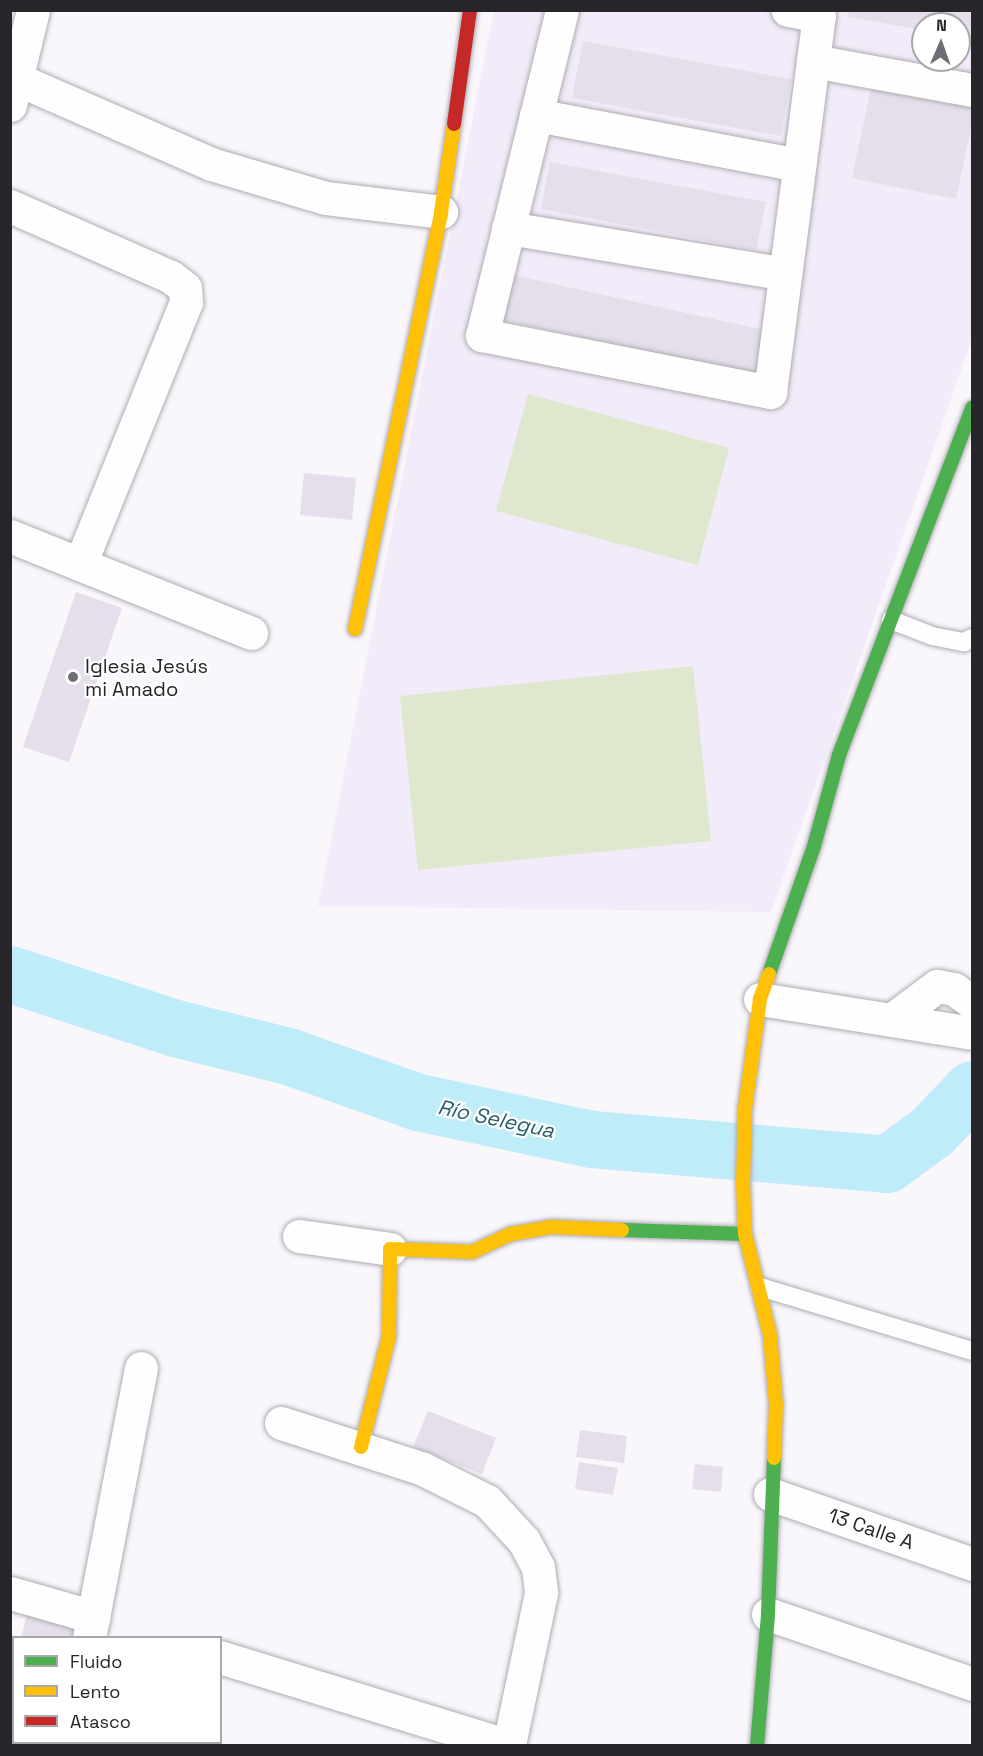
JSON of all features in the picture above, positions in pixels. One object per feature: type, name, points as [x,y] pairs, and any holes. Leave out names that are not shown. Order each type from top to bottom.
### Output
[{"type":"street","points":[[33,10],[15,93],[210,164],[327,198],[441,212]]},
{"type":"street","points":[[355,629],[441,212],[470,10]]},
{"type":"street","points":[[562,10],[482,335],[770,392],[819,16],[788,10]]},
{"type":"street","points":[[813,61],[972,90]]},
{"type":"street","points":[[536,115],[799,165]]},
{"type":"street","points":[[10,206],[171,277],[185,288],[186,302],[80,564]]},
{"type":"street","points":[[508,228],[785,274]]},
{"type":"street","points":[[757,1746],[768,1614],[770,1494],[776,1405],[770,1335],[760,1287],[745,1234],[743,1183],[745,1108],[760,999],[814,846],[839,755],[972,408]]},
{"type":"street","points":[[10,536],[251,633]]},
{"type":"street","points":[[894,1018],[937,986],[954,989],[972,1002]]},
{"type":"street","points":[[760,999],[894,1018],[959,1031]]},
{"type":"street","points":[[299,1236],[390,1249],[472,1252],[512,1234],[551,1227],[745,1234]]},
{"type":"street","points":[[361,1447],[389,1336],[390,1249]]},
{"type":"street","points":[[10,1593],[91,1627],[141,1368]]},
{"type":"street","points":[[222,1658],[510,1745],[541,1593],[538,1568],[524,1541],[488,1501],[423,1469],[361,1447],[281,1423]]},
{"type":"street","name":"13 Calle A","points":[[770,1494],[972,1564]]},
{"type":"street","points":[[768,1614],[972,1684]]},
{"type":"lane","points":[[891,620],[932,636],[964,642],[972,638]]},
{"type":"lane","points":[[760,1287],[972,1351]]},
{"type":"shaded area","points":[[494,11],[972,11],[972,339],[771,912],[318,906]]},
{"type":"green space","points":[[528,394],[729,448],[698,565],[496,511]]},
{"type":"green space","points":[[693,666],[711,841],[418,870],[400,696]]},
{"type":"building","points":[[849,10],[972,10],[972,40],[971,12],[911,12],[911,28],[848,17]]},
{"type":"building","points":[[583,41],[791,79],[781,136],[572,98]]},
{"type":"building","points":[[874,74],[972,94],[972,123],[956,199],[852,178]]},
{"type":"building","points":[[550,162],[766,202],[756,250],[541,209]]},
{"type":"building","points":[[504,273],[773,332],[763,377],[494,318]]},
{"type":"building","points":[[304,473],[356,478],[352,520],[300,515]]},
{"type":"building","name":"Iglesia Jesús mi Amado","points":[[76,592],[122,608],[69,762],[23,747]]},
{"type":"building","points":[[428,1411],[496,1438],[482,1474],[413,1447]]},
{"type":"building","points":[[580,1430],[627,1436],[624,1463],[576,1457]]},
{"type":"building","points":[[579,1462],[618,1468],[613,1495],[575,1489]]},
{"type":"building","points":[[695,1464],[723,1467],[721,1492],[692,1489]]},
{"type":"building","points":[[28,1611],[76,1624],[73,1636],[22,1636]]},
{"type":"waterway","name":"Río Selegua","points":[[10,974],[175,1028],[288,1056],[418,1102],[592,1139],[887,1164],[932,1131],[972,1089]]},
{"type":"traffic: fast","points":[[769,974],[814,846],[839,755],[972,408]]},
{"type":"traffic: fast","points":[[622,1230],[745,1234]]},
{"type":"traffic: fast","points":[[757,1746],[768,1614],[774,1458]]},
{"type":"traffic: slow","points":[[355,629],[441,212],[454,124]]},
{"type":"traffic: slow","points":[[769,974],[760,999],[745,1108],[743,1183],[745,1234],[770,1335],[776,1405],[774,1458]]},
{"type":"traffic: slow","points":[[361,1447],[389,1336],[390,1249],[472,1252],[511,1234],[551,1227],[622,1230]]},
{"type":"traffic: jam","points":[[454,124],[470,10]]},
{"type":"place","name":"Iglesia Jesús mi Amado","points":[[73,677]]}]
